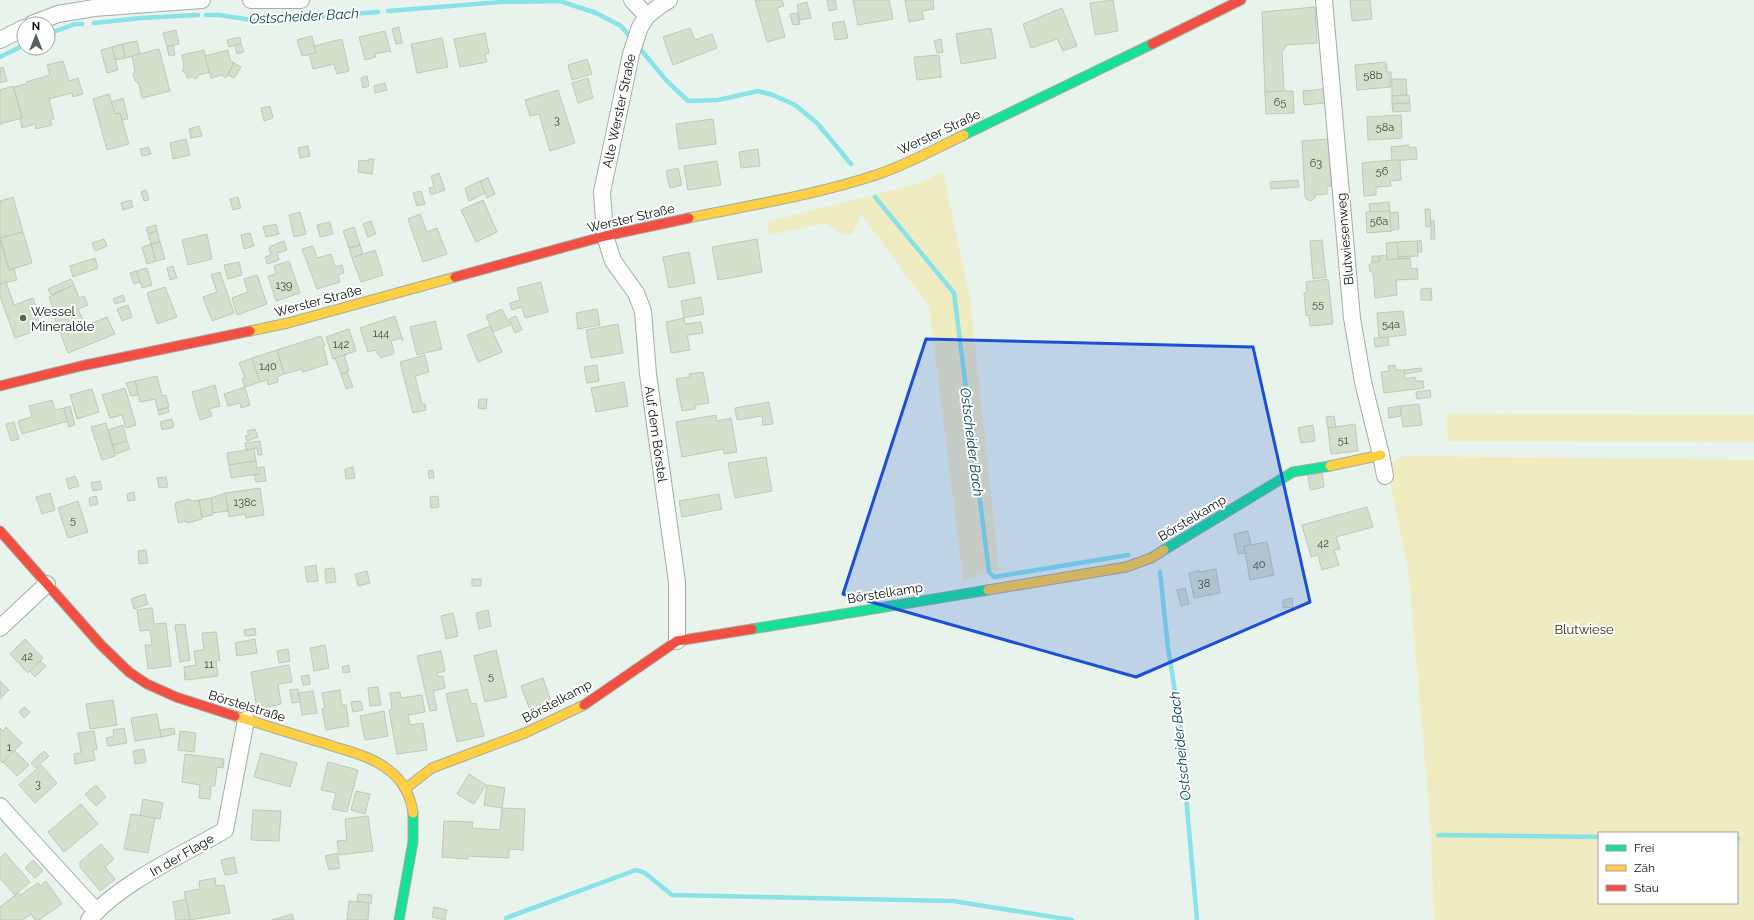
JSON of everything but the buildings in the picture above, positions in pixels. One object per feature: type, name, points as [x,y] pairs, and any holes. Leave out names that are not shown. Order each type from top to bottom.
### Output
[{"type":"street","points":[[53,16],[94,8],[202,0]]},
{"type":"street","points":[[251,0],[300,0]]},
{"type":"street","points":[[632,0],[644,22],[660,5],[669,0]]},
{"type":"street","name":"Werster Straße","points":[[0,386],[81,366],[288,323],[605,236],[814,192],[876,175],[911,161],[1241,0]]},
{"type":"street","name":"Blutwiesenweg","points":[[1324,0],[1352,318],[1362,382],[1385,476]]},
{"type":"street","name":"Alte Werster Straße","points":[[605,236],[602,192],[630,54],[644,22]]},
{"type":"street","points":[[0,40],[16,32]]},
{"type":"street","name":"Auf dem Börstel","points":[[605,236],[613,261],[636,293],[643,311],[648,374],[677,582],[677,640]]},
{"type":"street","name":"Börstelkamp","points":[[406,789],[432,768],[525,733],[585,704],[677,640],[1126,567],[1151,558],[1293,472],[1381,455]]},
{"type":"street","name":"Börstelstraße","points":[[0,531],[115,660],[129,672],[154,687],[176,697],[354,753],[378,763],[393,773],[406,789],[414,809],[415,829],[400,920]]},
{"type":"street","points":[[0,628],[46,584]]},
{"type":"street","name":"In der Flage","points":[[93,915],[135,881],[225,830],[246,720]]},
{"type":"street","points":[[0,806],[93,915]]},
{"type":"highlighted area","points":[[926,339],[1253,347],[1310,602],[1136,677],[843,594]]},
{"type":"green space","points":[[943,172],[970,298],[999,568],[1003,570],[985,573],[963,582],[929,306],[861,214],[853,234],[849,235],[846,235],[824,223],[770,235],[767,222],[917,184]]},
{"type":"green space","points":[[1446,414],[1754,415],[1754,442],[1448,441]]},
{"type":"green space","name":"Blutwiese","points":[[1404,456],[1754,460],[1754,920],[1434,920],[1430,820],[1408,568],[1386,465]]},
{"type":"waterway","name":"Ostscheider Bach","points":[[388,11],[501,2],[560,1],[596,13],[621,26],[632,39]]},
{"type":"waterway","name":"Ostscheider Bach","points":[[206,15],[219,15],[259,21],[378,12]]},
{"type":"waterway","name":"Ostscheider Bach","points":[[94,23],[141,18],[198,15]]},
{"type":"waterway","name":"Ostscheider Bach","points":[[56,31],[75,24],[82,24]]},
{"type":"waterway","name":"Ostscheider Bach","points":[[637,45],[666,80],[688,101],[718,100],[758,91],[773,95],[795,105],[817,123],[851,164]]},
{"type":"waterway","name":"Ostscheider Bach","points":[[0,57],[16,49]]},
{"type":"waterway","name":"Ostscheider Bach","points":[[875,197],[954,293],[989,572],[994,577],[1128,555]]},
{"type":"waterway","name":"Ostscheider Bach","points":[[1160,572],[1168,648],[1179,716],[1197,920]]},
{"type":"waterway","points":[[1438,835],[1598,837]]},
{"type":"waterway","points":[[506,918],[636,870],[645,873],[672,895],[953,901],[1072,920]]},
{"type":"traffic: fast","points":[[964,135],[1152,44]]},
{"type":"traffic: fast","points":[[1164,550],[1293,472],[1330,466]]},
{"type":"traffic: fast","points":[[752,629],[988,590]]},
{"type":"traffic: fast","points":[[399,920],[413,842],[413,813]]},
{"type":"traffic: slow","points":[[689,218],[783,199],[853,182],[898,166],[964,135]]},
{"type":"traffic: slow","points":[[250,331],[288,323],[455,277]]},
{"type":"traffic: slow","points":[[1330,466],[1381,455]]},
{"type":"traffic: slow","points":[[988,590],[1126,567],[1151,558],[1164,550]]},
{"type":"traffic: slow","points":[[405,789],[432,768],[525,733],[584,705]]},
{"type":"traffic: slow","points":[[235,716],[351,752],[375,761],[395,775],[402,784],[408,795],[413,813]]},
{"type":"traffic: jam","points":[[1152,44],[1241,0]]},
{"type":"traffic: jam","points":[[455,277],[605,236],[689,218]]},
{"type":"traffic: jam","points":[[0,386],[81,366],[250,331]]},
{"type":"traffic: jam","points":[[0,531],[101,645],[129,672],[147,684],[176,697],[235,716]]},
{"type":"traffic: jam","points":[[584,705],[677,641],[752,629]]},
{"type":"place","name":"Wessel Mineralöle","points":[[23,318]]}]
